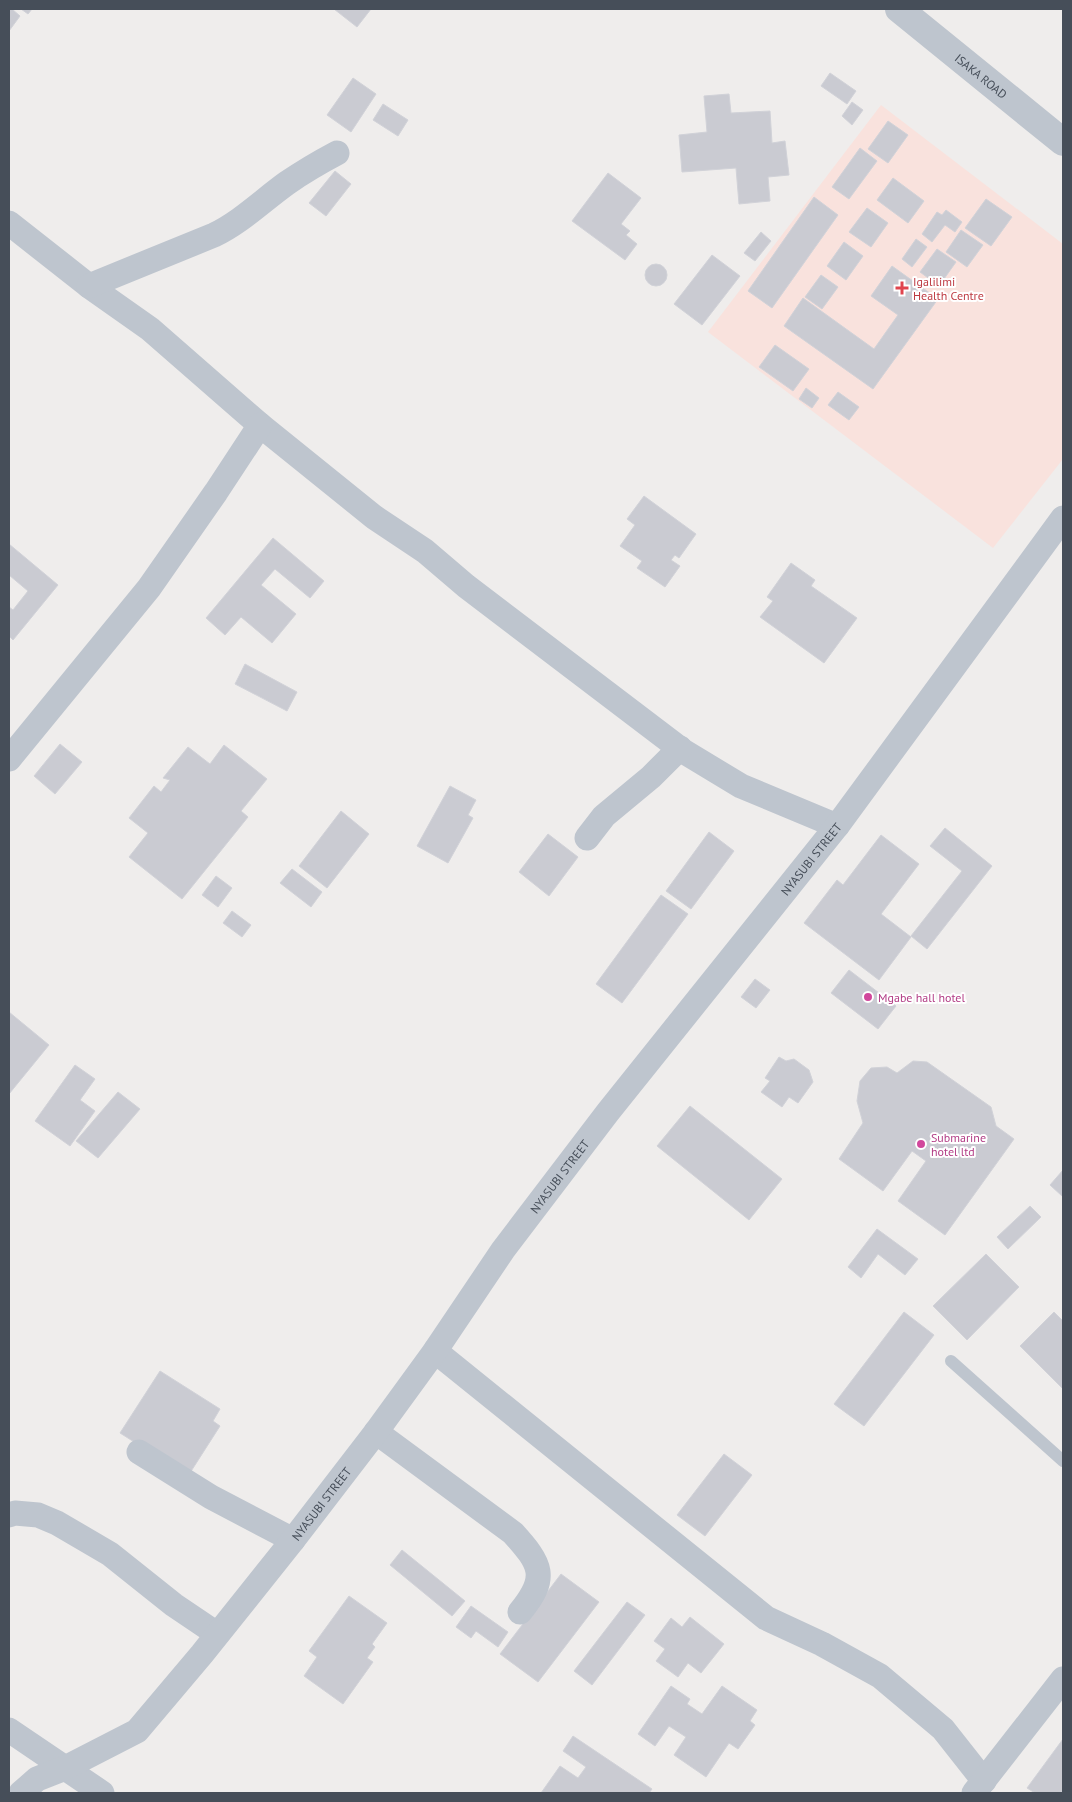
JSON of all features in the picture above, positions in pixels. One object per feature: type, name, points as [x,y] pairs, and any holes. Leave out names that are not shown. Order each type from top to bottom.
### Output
[{"type":"street","name":"ISAKA ROAD","points":[[899,9],[1063,142]]},
{"type":"street","points":[[89,286],[214,236],[233,226],[287,184],[337,153]]},
{"type":"street","points":[[9,223],[89,286],[150,329],[260,425],[374,517],[425,551],[466,586],[680,748],[741,786],[837,826]]},
{"type":"street","points":[[9,759],[149,588],[260,425]]},
{"type":"street","name":"NYASUBI STREET","points":[[20,1793],[37,1779],[65,1768],[137,1731],[293,1540],[376,1432],[435,1352],[503,1250],[596,1128],[837,826],[1063,518]]},
{"type":"street","points":[[587,838],[604,816],[652,777],[680,748]]},
{"type":"street","points":[[435,1352],[766,1618],[822,1644],[880,1676],[944,1729],[979,1787],[1063,1680]]},
{"type":"street","points":[[376,1432],[506,1528],[530,1552],[539,1568],[537,1585],[520,1612]]},
{"type":"street","points":[[139,1452],[219,1501],[293,1540]]},
{"type":"street","points":[[9,1515],[16,1513],[38,1515],[57,1523],[110,1554],[174,1605],[216,1634]]},
{"type":"street","points":[[9,1730],[102,1793]]},
{"type":"lane","points":[[951,1361],[1063,1461]]},
{"type":"shaded area","name":"Igalilimi Health Centre","points":[[881,105],[1063,244],[1063,459],[993,548],[708,332]]},
{"type":"building","points":[[9,9],[12,9],[20,16],[9,31]]},
{"type":"building","points":[[21,9],[32,9],[28,14]]},
{"type":"building","points":[[334,9],[371,9],[357,27]]},
{"type":"building","points":[[830,73],[856,91],[847,104],[821,86]]},
{"type":"building","points":[[353,78],[376,94],[351,132],[327,115]]},
{"type":"building","points":[[729,94],[731,113],[770,111],[772,143],[785,141],[789,175],[768,177],[770,201],[739,204],[736,168],[682,172],[679,135],[707,132],[704,96]]},
{"type":"building","points":[[852,102],[863,110],[852,125],[842,116]]},
{"type":"building","points":[[383,104],[408,120],[398,136],[373,120]]},
{"type":"building","points":[[888,121],[908,135],[888,163],[868,149]]},
{"type":"building","points":[[860,148],[877,161],[849,199],[832,187]]},
{"type":"building","points":[[335,171],[351,184],[326,216],[309,203]]},
{"type":"building","points":[[608,173],[641,198],[621,224],[630,231],[626,235],[637,244],[625,260],[572,221]]},
{"type":"building","points":[[893,178],[924,201],[908,223],[877,200]]},
{"type":"building","points":[[814,197],[838,215],[772,308],[748,291]]},
{"type":"building","points":[[986,199],[1012,217],[991,246],[965,228]]},
{"type":"building","points":[[867,208],[888,223],[871,247],[849,232]]},
{"type":"building","points":[[946,210],[962,222],[955,232],[945,225],[932,242],[922,234],[937,212],[942,215]]},
{"type":"building","points":[[961,230],[983,245],[967,267],[946,252]]},
{"type":"building","points":[[761,232],[771,241],[755,261],[744,253]]},
{"type":"building","points":[[916,239],[927,247],[912,267],[902,259]]},
{"type":"building","points":[[844,242],[863,256],[846,280],[827,266]]},
{"type":"building","points":[[937,249],[956,262],[939,286],[920,272]]},
{"type":"building","points":[[712,255],[740,276],[702,325],[674,304]]},
{"type":"building","points":[[652,264],[660,264],[667,271],[667,279],[660,286],[652,286],[645,279],[645,271]]},
{"type":"building","points":[[892,266],[938,299],[873,389],[784,326],[803,298],[874,349],[898,315],[871,296]]},
{"type":"building","points":[[821,275],[838,287],[822,309],[805,297]]},
{"type":"building","points":[[775,345],[809,369],[793,391],[759,367]]},
{"type":"building","points":[[806,388],[819,398],[812,408],[799,399]]},
{"type":"building","points":[[838,392],[859,407],[849,420],[828,405]]},
{"type":"building","points":[[644,496],[696,534],[679,558],[675,555],[671,560],[680,566],[665,587],[637,568],[642,561],[620,546],[635,525],[627,519]]},
{"type":"building","points":[[273,538],[324,581],[310,598],[275,569],[261,585],[296,614],[272,643],[241,617],[225,635],[206,618]]},
{"type":"building","points":[[9,544],[58,585],[13,640],[9,636],[9,607],[13,610],[28,591],[9,575]]},
{"type":"building","points":[[791,563],[815,580],[811,586],[857,618],[824,663],[760,617],[773,601],[767,597]]},
{"type":"building","points":[[245,664],[297,692],[287,711],[235,684]]},
{"type":"building","points":[[60,744],[82,762],[55,794],[34,776]]},
{"type":"building","points":[[224,745],[267,779],[241,811],[248,817],[182,899],[129,857],[148,833],[129,818],[154,786],[161,792],[170,780],[163,778],[188,747],[210,764]]},
{"type":"building","points":[[450,786],[476,800],[468,815],[473,818],[448,863],[417,846]]},
{"type":"building","points":[[341,811],[369,834],[327,888],[299,866]]},
{"type":"building","points":[[945,828],[992,866],[927,949],[911,936],[962,871],[930,846]]},
{"type":"building","points":[[709,832],[734,851],[691,909],[666,891]]},
{"type":"building","points":[[548,834],[578,857],[549,896],[519,872]]},
{"type":"building","points":[[881,835],[919,864],[881,914],[911,937],[879,980],[804,923],[837,880],[843,885]]},
{"type":"building","points":[[292,869],[322,892],[311,907],[280,883]]},
{"type":"building","points":[[216,876],[232,888],[218,907],[202,895]]},
{"type":"building","points":[[661,895],[688,914],[622,1003],[596,984]]},
{"type":"building","points":[[232,911],[251,925],[242,937],[223,923]]},
{"type":"building","points":[[849,970],[896,1006],[878,1029],[831,993]]},
{"type":"building","points":[[755,979],[770,990],[756,1008],[741,997]]},
{"type":"building","points":[[9,1012],[49,1045],[9,1094]]},
{"type":"building","points":[[779,1057],[786,1061],[794,1059],[809,1070],[813,1082],[798,1103],[789,1097],[782,1107],[761,1092],[770,1081],[765,1078]]},
{"type":"building","points":[[913,1061],[927,1062],[991,1107],[996,1126],[1014,1139],[945,1235],[898,1201],[926,1161],[912,1151],[883,1191],[839,1159],[863,1123],[857,1101],[860,1081],[871,1068],[887,1067],[897,1073]]},
{"type":"building","points":[[75,1065],[95,1079],[80,1100],[95,1111],[70,1146],[35,1121]]},
{"type":"building","points":[[118,1092],[140,1109],[98,1158],[76,1141]]},
{"type":"building","points":[[690,1106],[782,1179],[749,1220],[657,1146]]},
{"type":"building","points":[[1063,1170],[1063,1194],[1062,1196],[1050,1185]]},
{"type":"building","points":[[1030,1206],[1041,1217],[1008,1249],[997,1237]]},
{"type":"building","points":[[877,1229],[918,1259],[905,1275],[878,1254],[861,1278],[848,1267]]},
{"type":"building","points":[[986,1254],[1019,1287],[967,1340],[933,1306]]},
{"type":"building","points":[[904,1312],[934,1335],[864,1426],[834,1404]]},
{"type":"building","points":[[1054,1312],[1063,1321],[1063,1389],[1020,1346]]},
{"type":"building","points":[[160,1371],[220,1409],[213,1421],[220,1426],[188,1476],[120,1433]]},
{"type":"building","points":[[724,1454],[752,1475],[705,1536],[677,1515]]},
{"type":"building","points":[[402,1550],[465,1601],[452,1616],[390,1565]]},
{"type":"building","points":[[561,1574],[599,1602],[538,1682],[500,1654]]},
{"type":"building","points":[[349,1596],[387,1623],[372,1644],[375,1647],[367,1658],[373,1662],[343,1704],[304,1676],[317,1657],[309,1651]]},
{"type":"building","points":[[627,1602],[645,1615],[592,1685],[574,1671]]},
{"type":"building","points":[[471,1606],[508,1632],[498,1647],[476,1631],[471,1638],[456,1627]]},
{"type":"building","points":[[690,1617],[724,1644],[701,1673],[688,1663],[678,1677],[656,1661],[665,1649],[654,1641],[671,1618],[682,1627]]},
{"type":"building","points":[[671,1686],[690,1699],[687,1704],[702,1714],[722,1686],[757,1710],[750,1721],[755,1725],[738,1749],[729,1743],[706,1777],[674,1755],[686,1737],[669,1726],[655,1746],[638,1734]]},
{"type":"building","points":[[573,1736],[652,1789],[649,1793],[541,1793],[560,1766],[578,1778],[586,1767],[563,1751]]},
{"type":"building","points":[[1063,1739],[1063,1793],[1035,1793],[1027,1788]]},
{"type":"place","name":"Igalilimi Health Centre","points":[[902,288]]},
{"type":"place","name":"Mgabe hall hotel","points":[[868,997]]},
{"type":"place","name":"Submarine hotel ltd","points":[[921,1144]]}]
